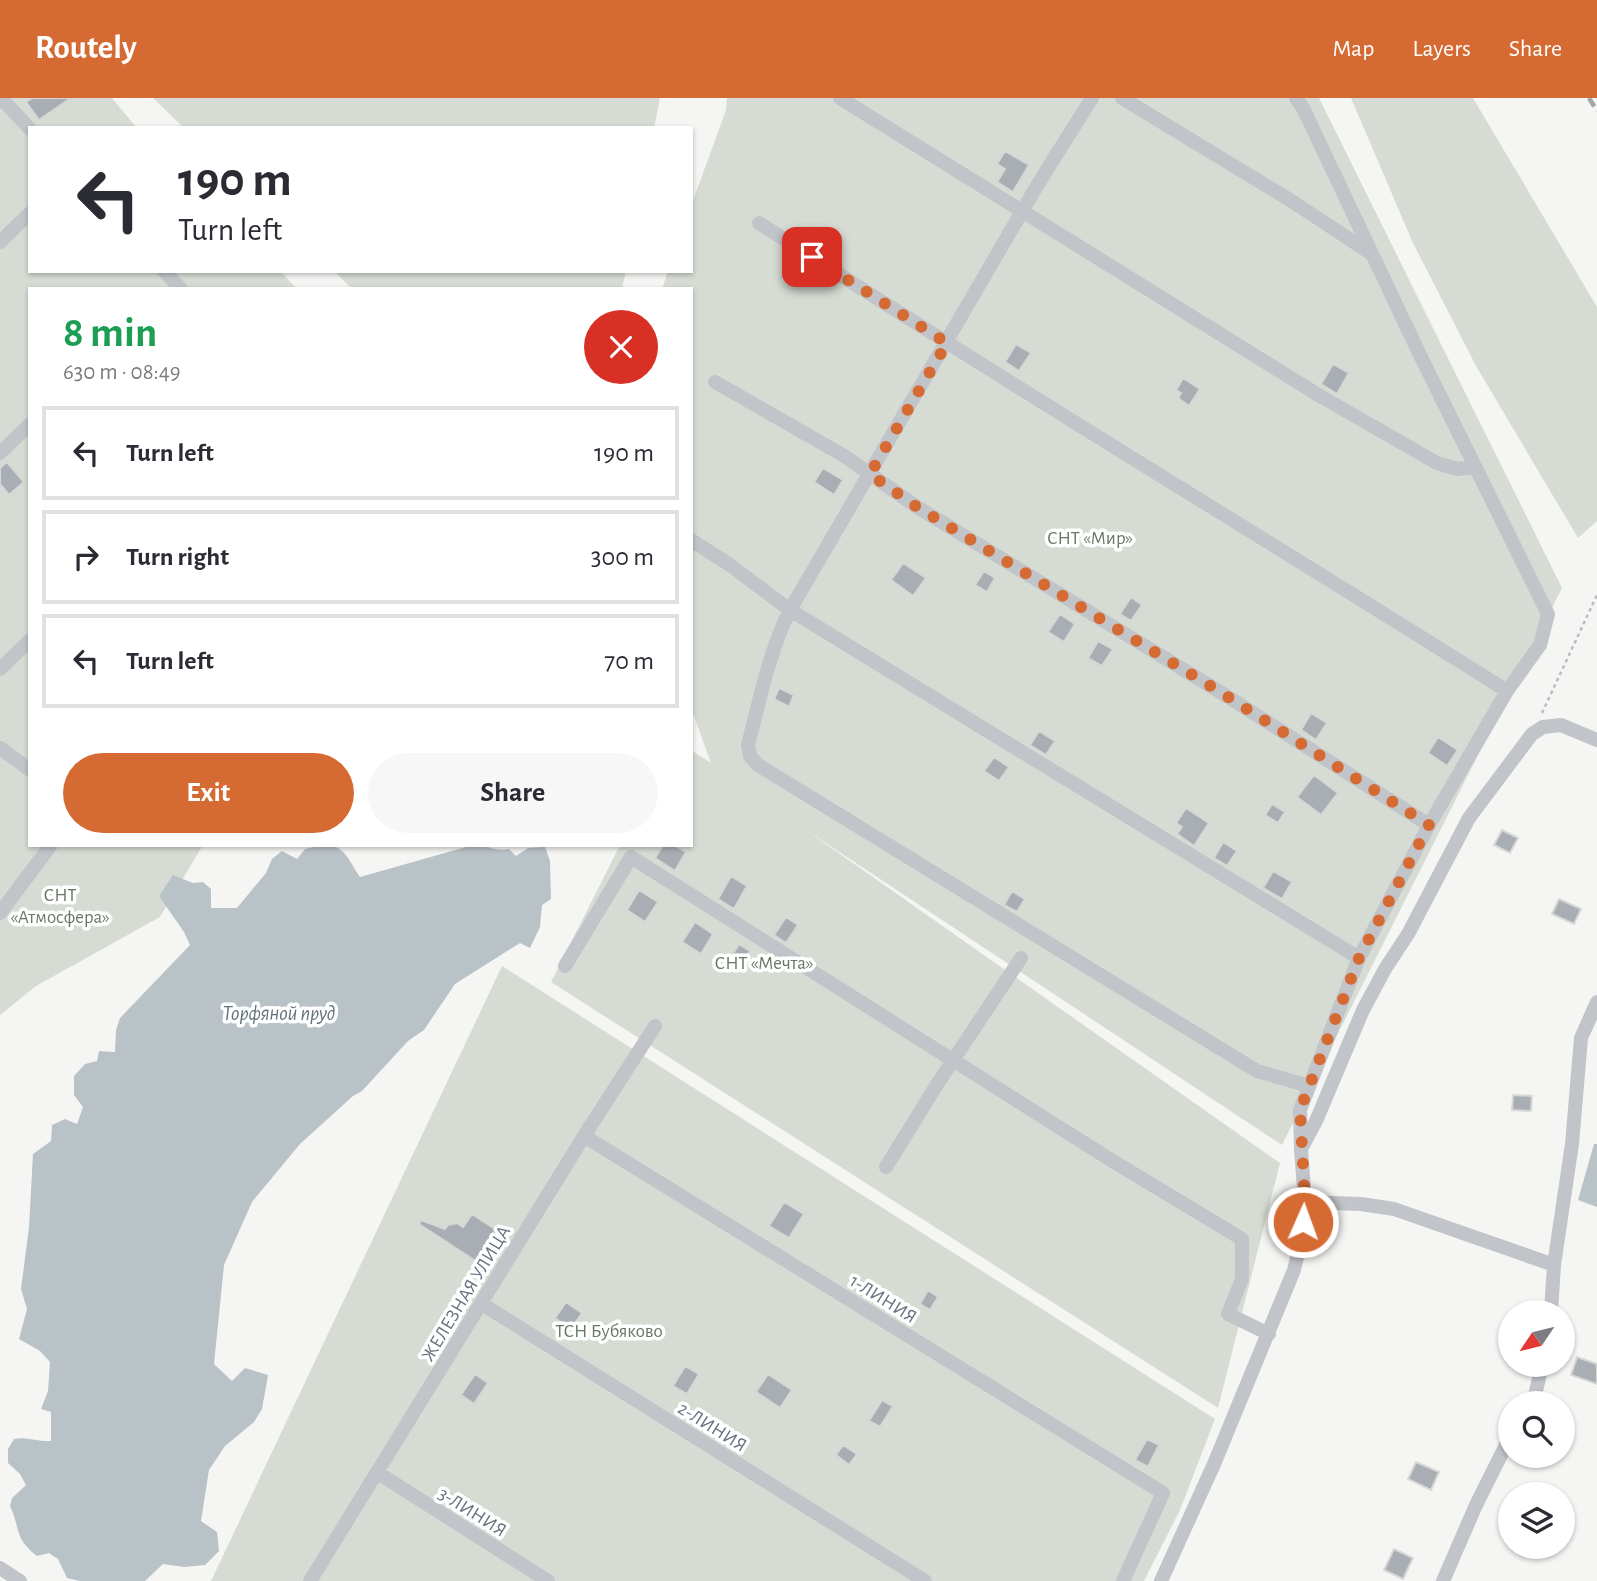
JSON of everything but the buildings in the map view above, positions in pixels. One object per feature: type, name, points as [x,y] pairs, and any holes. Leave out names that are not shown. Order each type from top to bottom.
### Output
[{"type":"street","points":[[1,98],[28,127]]},
{"type":"street","points":[[840,98],[1320,396],[1437,463],[1457,470],[1475,467]]},
{"type":"street","points":[[1092,98],[1023,211],[778,633],[748,745],[750,756],[758,765],[1256,1071],[1309,1086]]},
{"type":"street","points":[[1122,98],[1290,200],[1373,255]]},
{"type":"street","points":[[1161,1581],[1214,1464],[1294,1270],[1305,1202],[1300,1110],[1359,958],[1429,825],[1507,691],[1540,645],[1548,614],[1296,98]]},
{"type":"street","points":[[0,242],[28,216]]},
{"type":"street","points":[[759,223],[1507,691]]},
{"type":"street","points":[[166,273],[177,287]]},
{"type":"street","points":[[715,382],[846,457],[917,507],[1217,690],[1429,825]]},
{"type":"street","points":[[0,453],[28,426]]},
{"type":"street","points":[[693,541],[790,610],[1359,958]]},
{"type":"street","points":[[0,669],[28,642]]},
{"type":"street","points":[[1301,1149],[1363,1010],[1408,934],[1469,818],[1532,734],[1542,727],[1561,725],[1597,740]]},
{"type":"street","points":[[0,748],[28,769]]},
{"type":"street","points":[[0,913],[50,847]]},
{"type":"street","points":[[565,966],[631,858],[1111,1160],[1242,1239],[1242,1279],[1228,1314],[1269,1334]]},
{"type":"street","points":[[886,1167],[1021,958]]},
{"type":"street","points":[[1552,1300],[1554,1265],[1572,1144],[1581,1038],[1597,1002]]},
{"type":"street","name":"ЖЕЛЕЗНАЯ УЛИЦА","points":[[310,1581],[654,1026]]},
{"type":"street","name":"1-ЛИНИЯ","points":[[584,1136],[1163,1493],[1123,1581]]},
{"type":"street","points":[[1305,1202],[1361,1204],[1394,1209],[1554,1265]]},
{"type":"street","name":"2-ЛИНИЯ","points":[[482,1304],[925,1581]]},
{"type":"street","points":[[1443,1581],[1498,1461]]},
{"type":"street","name":"3-ЛИНИЯ","points":[[378,1473],[548,1581]]},
{"type":"street","points":[[0,1568],[20,1581]]},
{"type":"path","points":[[1532,734],[1597,595]]},
{"type":"green space","name":"СНТ «Атмосфера»","points":[[0,98],[112,98],[135,126],[28,126],[28,273],[282,273],[295,287],[28,287],[28,847],[202,847],[160,917],[36,986],[0,1015]]},
{"type":"green space","points":[[153,98],[660,98],[654,126],[182,126]]},
{"type":"green space","name":"СНТ «Мир»","points":[[727,98],[1319,98],[1562,588],[1282,1145],[806,830],[1280,1163],[1218,1408],[551,982],[619,847],[693,847],[693,751],[711,763],[693,714],[693,287],[663,287],[667,273],[693,273],[693,201],[726,110]]},
{"type":"green space","points":[[1351,98],[1473,98],[1597,307],[1597,521],[1578,538],[1476,366],[1412,241]]},
{"type":"green space","points":[[336,273],[626,273],[622,287],[350,287]]},
{"type":"green space","name":"ТСН Бубяково","points":[[502,966],[1215,1419],[1180,1510],[1144,1581],[211,1581]]},
{"type":"water","name":"Торфяной пруд","points":[[466,847],[509,849],[516,856],[528,848],[545,847],[550,861],[551,899],[542,905],[540,927],[530,948],[520,943],[455,984],[424,1030],[408,1041],[362,1091],[300,1144],[252,1202],[224,1265],[214,1364],[232,1381],[245,1368],[268,1375],[262,1409],[254,1422],[225,1446],[209,1470],[201,1521],[217,1532],[219,1551],[205,1565],[184,1567],[163,1564],[145,1581],[80,1581],[67,1578],[58,1559],[49,1553],[37,1556],[25,1544],[10,1506],[12,1498],[26,1485],[20,1474],[8,1463],[8,1449],[14,1439],[51,1441],[51,1412],[41,1409],[48,1391],[50,1362],[40,1351],[19,1339],[27,1309],[21,1289],[29,1227],[33,1154],[51,1141],[52,1125],[65,1119],[77,1124],[83,1107],[74,1095],[74,1076],[85,1064],[97,1061],[99,1051],[115,1052],[116,1030],[120,1018],[190,945],[159,896],[173,875],[193,883],[203,882],[211,889],[211,908],[237,908],[266,873],[272,859],[282,851],[297,859],[305,849],[337,848],[349,859],[360,877]]},
{"type":"water","points":[[1594,1144],[1597,1144],[1597,1207],[1578,1200]]},
{"type":"railway","points":[[1589,98],[1597,111]]},
{"type":"route","points":[[812,257],[947,343],[870,474],[917,507],[1217,690],[1429,825],[1359,958],[1300,1110],[1305,1202],[1303,1222]]},
{"type":"park label","name":"СНТ «Мечта»","points":[[764,962]]}]
